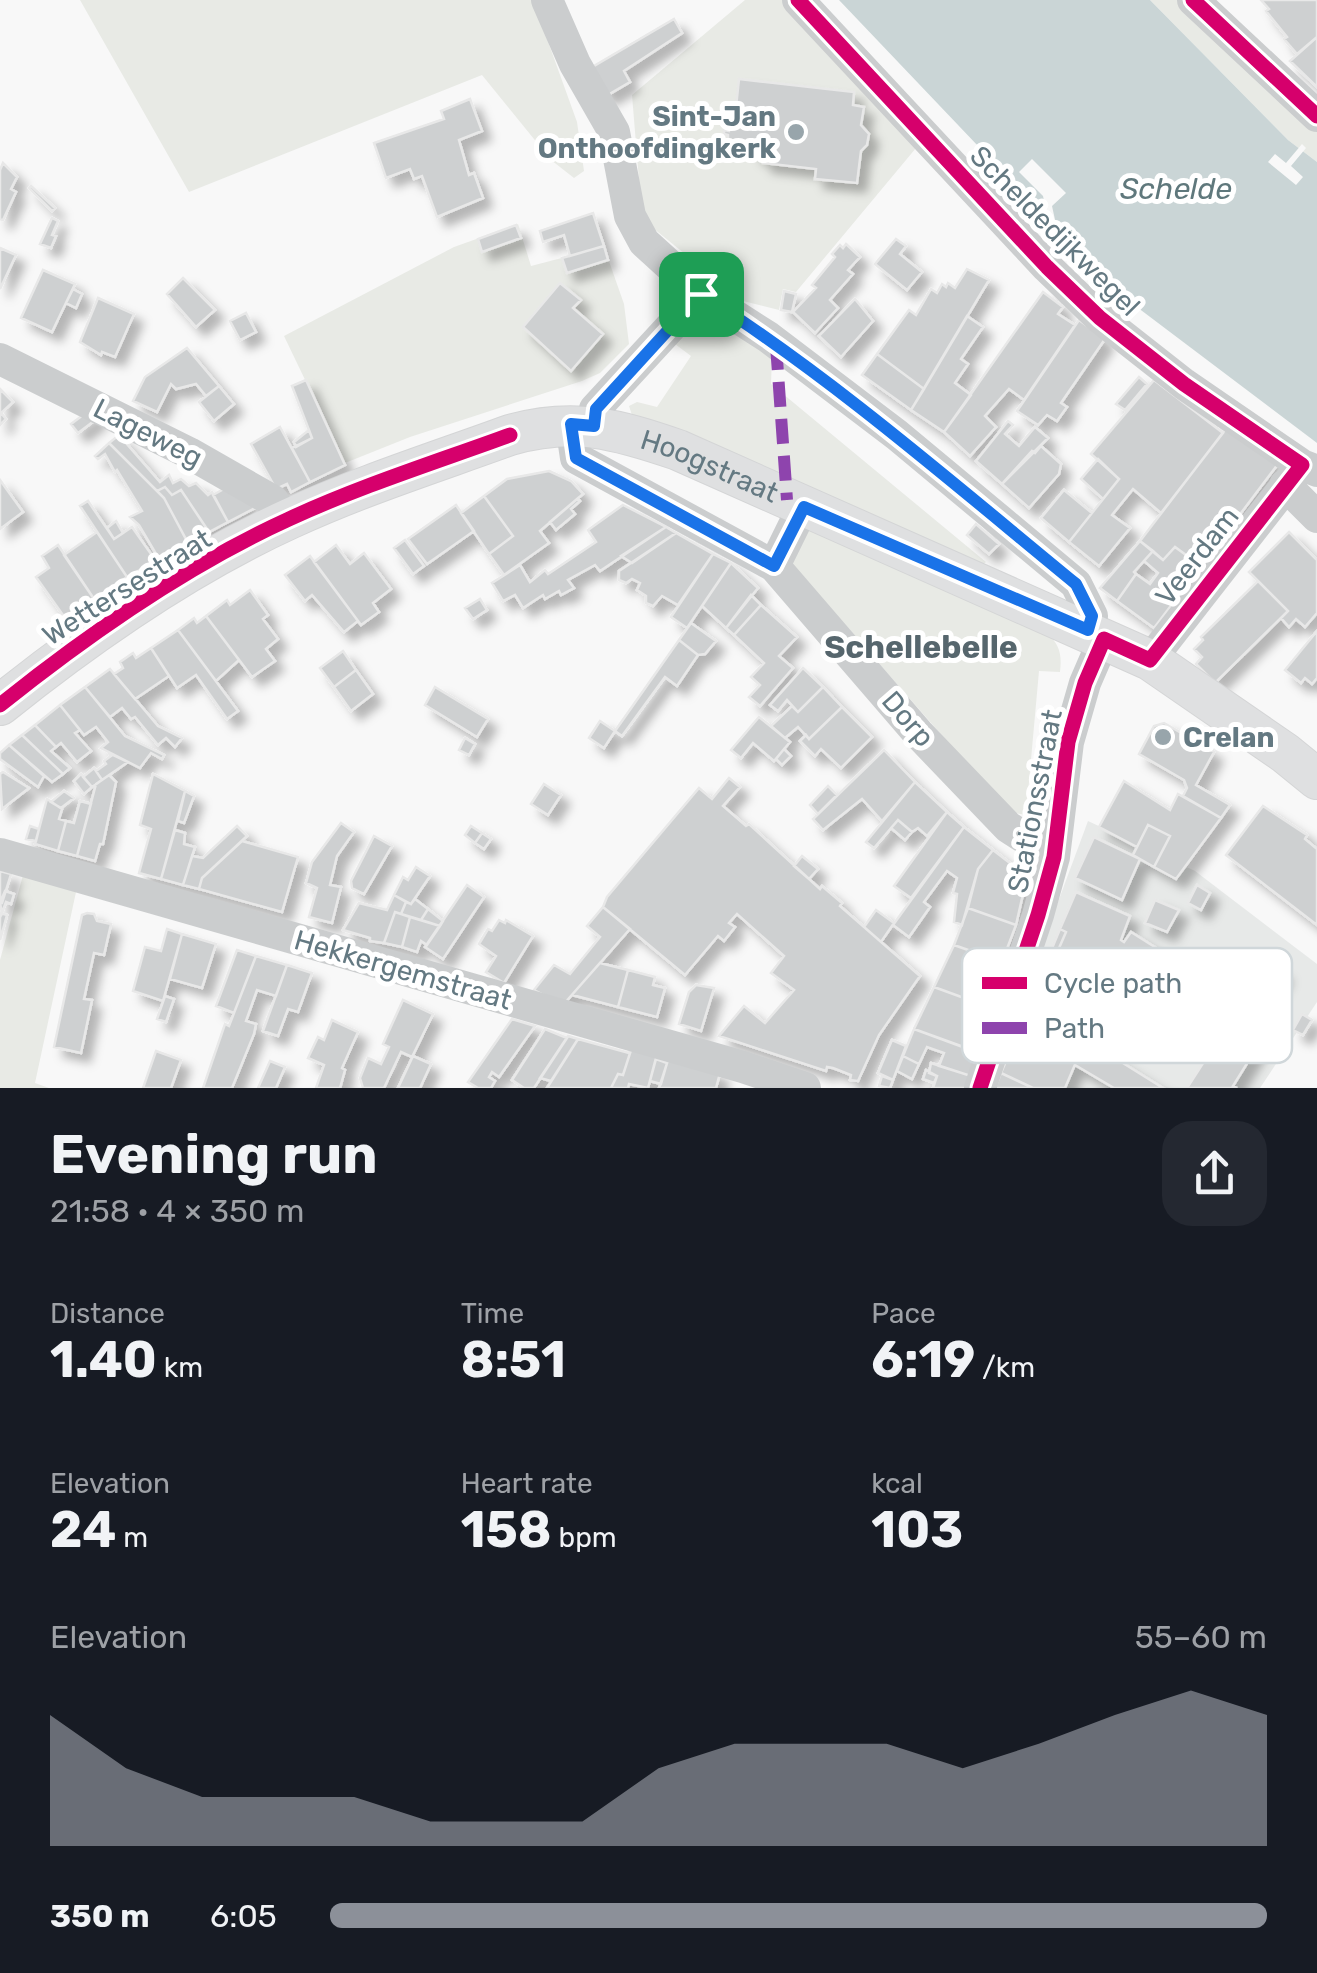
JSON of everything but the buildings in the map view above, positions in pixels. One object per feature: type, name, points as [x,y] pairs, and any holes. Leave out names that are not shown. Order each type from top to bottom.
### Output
[{"type":"main road","name":"Hoogstraat","points":[[510,435],[543,426],[583,425],[628,432],[678,450],[1150,660],[1317,778]]},
{"type":"main road","name":"Wettersestraat","points":[[0,705],[44,669],[142,604],[286,520],[510,435]]},
{"type":"street","points":[[548,0],[575,64],[614,132],[630,216],[644,242],[701,294],[768,337],[897,435],[1076,584],[1096,634]]},
{"type":"street","name":"Scheldedijkwegel","points":[[798,0],[1047,267],[1100,318],[1184,384],[1279,446],[1302,474],[1317,516]]},
{"type":"street","points":[[1193,0],[1317,116]]},
{"type":"street","points":[[583,425],[701,294]]},
{"type":"street","name":"Lageweg","points":[[0,359],[189,453],[273,500],[286,520]]},
{"type":"street","name":"Dorp","points":[[583,425],[576,458],[774,566],[918,733],[1008,827],[1054,857]]},
{"type":"street","name":"Veerdam","points":[[1150,660],[1302,474]]},
{"type":"street","points":[[774,566],[804,507]]},
{"type":"street","name":"Stationsstraat","points":[[1027,948],[1054,857],[1068,742],[1096,634]]},
{"type":"street","name":"Hekkergemstraat","points":[[0,854],[806,1088]]},
{"type":"street","name":"Stationsstraat","points":[[980,1088],[988,1063]]},
{"type":"shaded area","points":[[80,0],[533,0],[577,122],[584,171],[574,178],[551,160],[482,75],[189,192]]},
{"type":"shaded area","points":[[745,0],[784,0],[916,148],[796,292],[783,289],[779,310],[743,301],[653,228],[641,205],[632,95]],"holes":[[[740,79],[854,92],[853,105],[863,107],[861,125],[869,134],[861,151],[857,183],[816,179],[816,169],[763,163],[763,156],[754,154],[755,145],[728,140],[724,134],[729,131],[731,116],[727,112],[736,107]]]},
{"type":"shaded area","points":[[1150,0],[1179,0],[1317,130],[1317,162],[1288,140]]},
{"type":"shaded area","points":[[518,224],[531,266],[604,247],[624,304],[629,344],[600,373],[582,381],[410,437],[345,463],[284,336],[454,247]]},
{"type":"shaded area","points":[[700,313],[715,314],[772,356],[771,384],[986,562],[979,568],[633,418],[629,406],[637,402],[657,407],[691,356],[675,344]]},
{"type":"shaded area","points":[[811,526],[1047,633],[1055,642],[1060,672],[1039,671],[1026,815],[1015,813],[981,780],[791,563]]},
{"type":"shaded area","points":[[1088,821],[1195,871],[1317,964],[1317,1002],[1292,1040],[1292,948],[1041,948]]},
{"type":"shaded area","points":[[23,875],[76,892],[35,1083],[49,1088],[0,1088],[0,960]]},
{"type":"shaded area","points":[[998,1063],[1277,1063],[1260,1088],[989,1088]]},
{"type":"water","name":"Schelde","points":[[839,0],[1150,0],[1288,140],[1317,162],[1317,443],[1117,292]]},
{"type":"pier","points":[[1302,144],[1306,148],[1291,166],[1303,177],[1296,185],[1268,162],[1275,154],[1286,163]]},
{"type":"pier","points":[[1032,159],[1066,193],[1052,206],[1059,238],[1050,229],[1043,196],[1019,172]]},
{"type":"marked path","points":[[776,345],[787,500]]},
{"type":"cycle path","points":[[798,0],[1047,267],[1100,318],[1184,384],[1302,465],[1150,660],[1104,639],[1085,683],[1068,742],[1054,857],[1027,948]]},
{"type":"cycle path","points":[[1193,0],[1317,116]]},
{"type":"cycle path","points":[[0,705],[139,603],[251,537],[343,496],[510,435]]},
{"type":"cycle path","points":[[980,1088],[988,1063]]},
{"type":"place","name":"Sint-Jan Onthoofdingkerk","points":[[796,132]]},
{"type":"place","name":"Crelan","points":[[1163,737]]},
{"type":"district","name":"Schellebelle","points":[[921,647]]},
{"type":"route","points":[[701,294],[768,337],[897,435],[1076,584],[1092,616],[1088,630],[804,507],[774,566],[576,458],[571,424],[594,426],[596,409],[701,294]]}]
